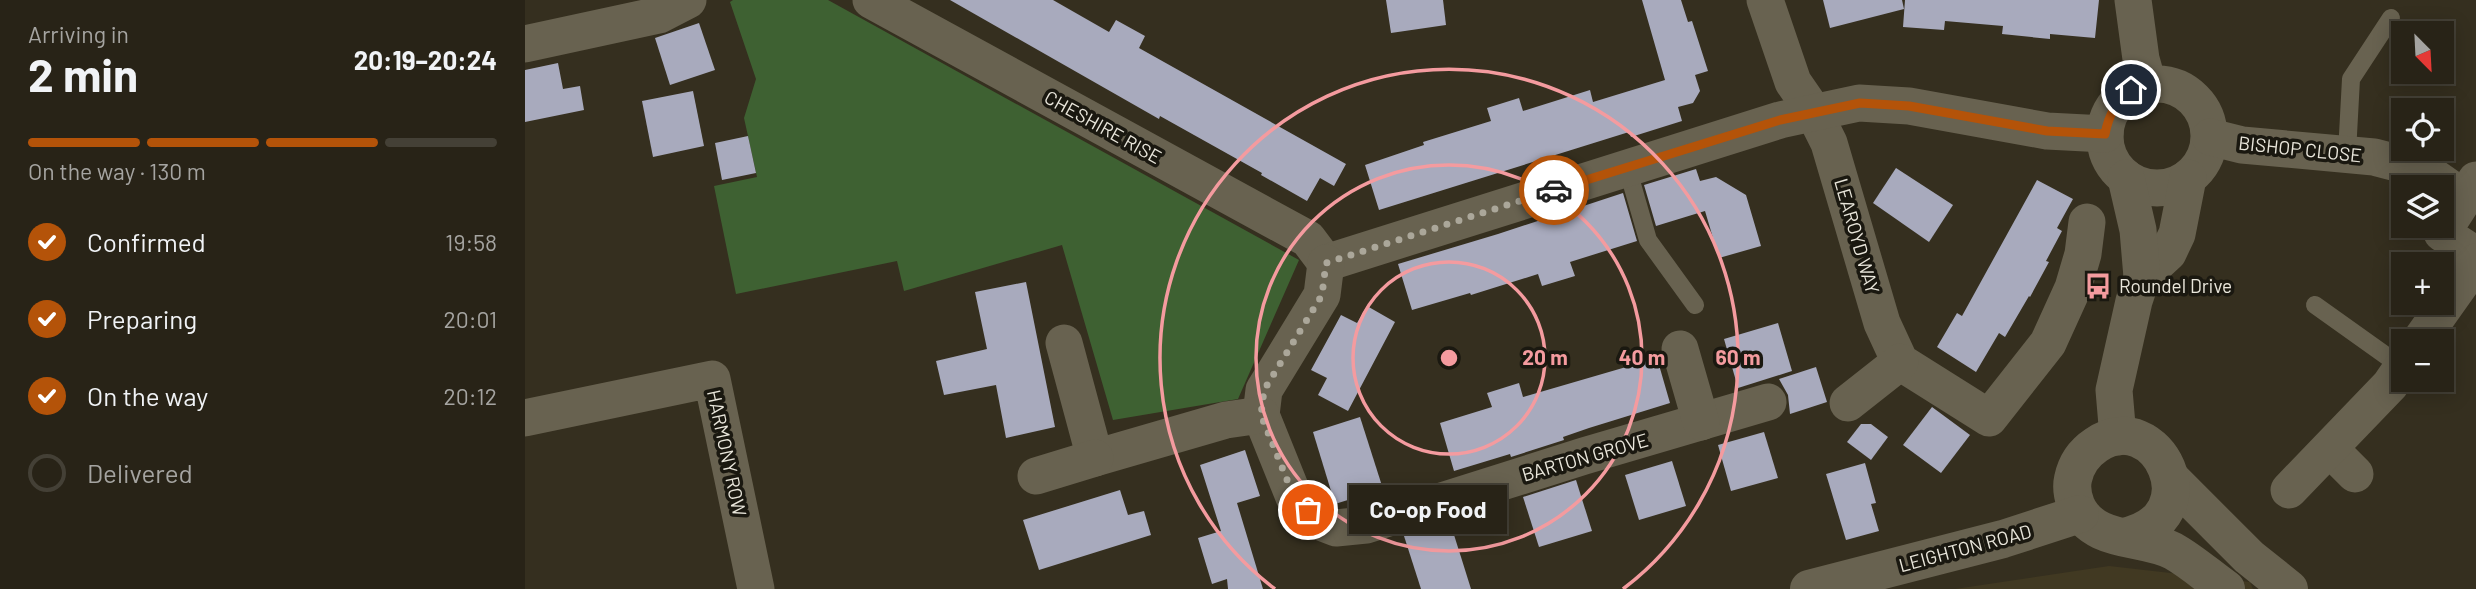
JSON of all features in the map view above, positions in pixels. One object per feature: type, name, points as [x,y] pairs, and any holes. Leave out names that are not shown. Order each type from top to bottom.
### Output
[{"type":"street","points":[[525,44],[659,15],[688,0]]},
{"type":"street","name":"CHESHIRE RISE","points":[[870,0],[1308,239],[1326,263]]},
{"type":"street","name":"LEAROYD WAY","points":[[1765,0],[1793,82],[1813,111],[1829,143],[1882,323],[1900,362]]},
{"type":"street","points":[[2133,0],[2141,59],[2148,84]]},
{"type":"street","points":[[2148,84],[2171,86],[2191,96],[2205,115],[2210,137],[2207,153],[2189,178],[2174,186],[2159,187],[2135,183],[2126,178],[2114,166],[2107,150],[2105,134],[2109,117],[2118,102],[2131,90],[2148,84]]},
{"type":"street","points":[[1037,476],[1226,420],[1261,415],[1264,390],[1322,295],[1326,263],[1813,111],[1860,103],[1909,106],[2047,131],[2105,134]]},
{"type":"street","name":"BISHOP CLOSE","points":[[2210,137],[2242,145],[2374,157],[2424,170],[2470,189],[2442,233],[2476,255]]},
{"type":"street","points":[[2118,437],[2114,390],[2142,276],[2138,230],[2126,178]]},
{"type":"street","points":[[2142,276],[2168,253],[2177,234],[2189,178]]},
{"type":"street","points":[[1848,403],[1900,362],[1989,418],[2048,343],[2073,288],[2084,254],[2087,222]]},
{"type":"street","points":[[2429,329],[2476,262]]},
{"type":"street","points":[[1064,343],[1095,458]]},
{"type":"street","points":[[1679,349],[1701,422]]},
{"type":"street","name":"HARMONY ROW","points":[[525,418],[712,379],[756,589]]},
{"type":"street","points":[[2289,490],[2343,461],[2391,382]]},
{"type":"street","name":"BARTON GROVE","points":[[1261,415],[1294,497],[1323,523],[1336,528],[1366,525],[1584,456],[1768,402]]},
{"type":"street","points":[[2123,537],[2140,533],[2160,518],[2171,496],[2171,479],[2167,465],[2147,443],[2118,437],[2102,441],[2087,451],[2077,465],[2072,481],[2073,498],[2080,514],[2091,526],[2106,534],[2173,551],[2225,589]]},
{"type":"street","points":[[2171,479],[2249,556],[2289,589]]},
{"type":"street","name":"LEIGHTON ROAD","points":[[1809,589],[2003,539],[2080,514]]},
{"type":"lane","points":[[2347,153],[2351,79],[2391,18]]},
{"type":"lane","points":[[1627,167],[1648,240],[1695,305]]},
{"type":"lane","points":[[2315,305],[2391,348]]},
{"type":"shaded area","points":[[2109,566],[2250,582],[2253,589],[1955,589]]},
{"type":"green space","points":[[828,0],[1299,260],[1238,399],[1113,420],[1062,245],[904,291],[897,261],[736,294],[714,186],[757,177],[744,118],[756,79],[730,2]]},
{"type":"building","points":[[950,0],[1053,0],[1109,32],[1116,20],[1145,36],[1139,48],[1346,164],[1334,186],[1320,178],[1307,201],[1261,175],[1262,173],[1160,116],[1159,119]]},
{"type":"building","points":[[1386,0],[1443,0],[1446,25],[1391,33]]},
{"type":"building","points":[[1642,0],[1681,0],[1688,22],[1692,21],[1708,71],[1695,75],[1700,91],[1693,103],[1678,107],[1682,121],[1631,137],[1629,132],[1379,210],[1365,165],[1424,145],[1423,142],[1491,121],[1487,108],[1519,98],[1523,111],[1590,90],[1593,102],[1665,80]]},
{"type":"building","points":[[1823,0],[1902,0],[1904,9],[1830,28]]},
{"type":"building","points":[[1905,0],[2099,0],[2095,38],[2050,34],[2050,39],[2002,34],[2003,26],[1945,21],[1944,30],[1903,27]]},
{"type":"building","points":[[699,23],[715,70],[670,85],[655,38]]},
{"type":"building","points":[[558,63],[563,89],[580,86],[584,110],[525,122],[525,70]]},
{"type":"building","points":[[693,91],[704,146],[653,157],[642,101]]},
{"type":"building","points":[[748,136],[756,173],[722,180],[715,143]]},
{"type":"building","points":[[1896,168],[1953,205],[1929,242],[1873,203]]},
{"type":"building","points":[[1696,169],[1700,181],[1716,177],[1746,195],[1761,246],[1719,258],[1705,211],[1656,226],[1644,185]]},
{"type":"building","points":[[2037,180],[2073,199],[2057,228],[2062,231],[2046,261],[2049,262],[2030,297],[2005,337],[1999,333],[1976,372],[1937,347],[1957,313],[1962,316]]},
{"type":"building","points":[[1623,193],[1637,241],[1570,262],[1575,276],[1542,286],[1538,274],[1412,310],[1398,264]]},
{"type":"building","points":[[1026,282],[1055,427],[1006,438],[996,385],[944,395],[936,361],[987,349],[975,292]]},
{"type":"building","points":[[1367,306],[1395,322],[1348,411],[1318,395],[1327,378],[1311,370],[1341,315],[1357,323]]},
{"type":"building","points":[[1778,323],[1792,371],[1738,388],[1724,339]]},
{"type":"building","points":[[1657,358],[1670,403],[1589,428],[1563,437],[1564,440],[1511,457],[1510,454],[1454,471],[1440,423],[1492,407],[1487,393],[1519,383],[1523,397]]},
{"type":"building","points":[[1816,367],[1827,402],[1790,414],[1788,395],[1779,379]]},
{"type":"building","points":[[1932,407],[1970,435],[1941,473],[1903,445]]},
{"type":"building","points":[[1360,417],[1383,489],[1335,504],[1313,432]]},
{"type":"building","points":[[1861,424],[1871,424],[1888,437],[1871,460],[1847,442]]},
{"type":"building","points":[[1764,432],[1778,478],[1731,491],[1718,445]]},
{"type":"building","points":[[1245,450],[1260,496],[1237,503],[1263,589],[1228,589],[1227,579],[1212,584],[1198,538],[1221,531],[1200,465]]},
{"type":"building","points":[[1672,461],[1686,506],[1639,520],[1625,475]]},
{"type":"building","points":[[1865,463],[1876,503],[1871,504],[1879,531],[1846,540],[1826,474]]},
{"type":"building","points":[[1576,480],[1592,531],[1539,547],[1523,497]]},
{"type":"building","points":[[1120,490],[1128,515],[1144,511],[1151,535],[1039,570],[1023,520]]},
{"type":"building","points":[[1450,522],[1471,589],[1421,589],[1404,536]]},
{"type":"way so far","points":[[1308,510],[1294,497],[1261,415],[1264,390],[1322,295],[1326,263],[1554,190]]},
{"type":"place","name":"Roundel Drive","points":[[2098,286]]},
{"type":"place","name":"Co-op Food","points":[[1308,510]]},
{"type":"route","points":[[1554,190],[1780,120],[1860,103],[1909,106],[2047,131],[2105,134],[2109,117],[2118,102],[2131,90]]}]
